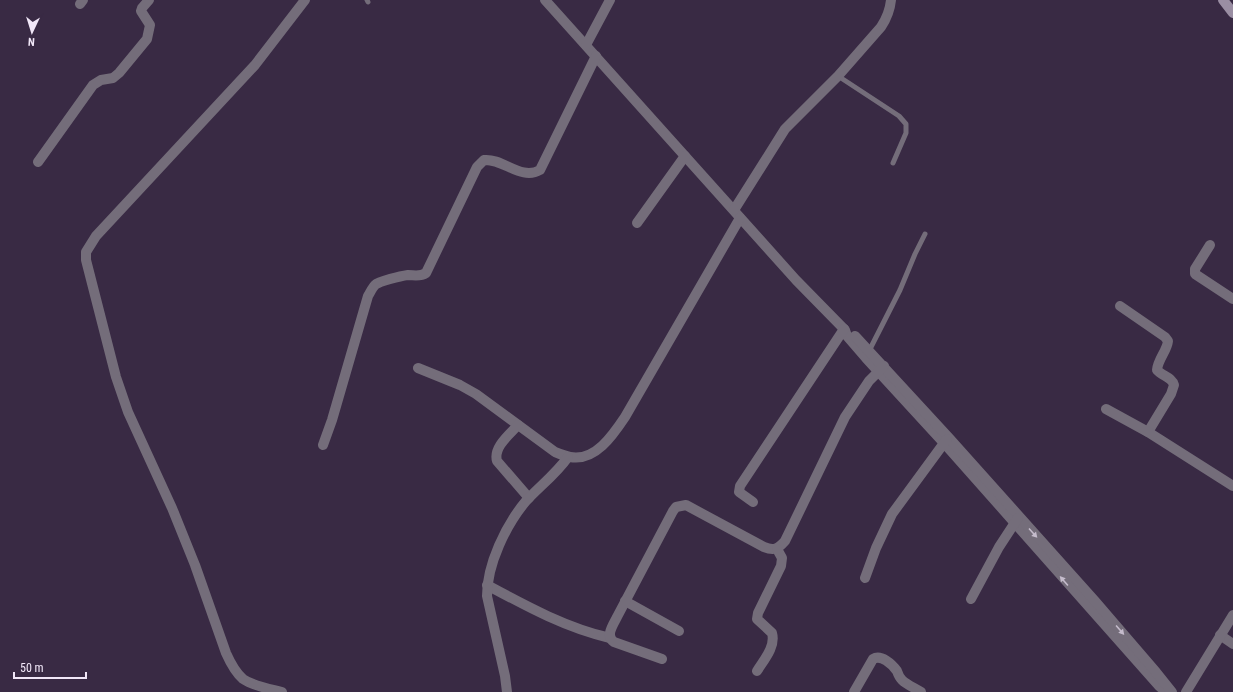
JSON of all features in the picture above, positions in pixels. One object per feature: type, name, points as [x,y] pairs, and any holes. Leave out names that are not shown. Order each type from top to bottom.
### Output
[{"type":"street","points":[[38,162],[93,85],[101,80],[113,78],[119,73],[147,39],[150,25],[141,11],[144,4],[149,0]]},
{"type":"street","points":[[282,692],[243,679],[231,664],[226,653],[195,565],[172,508],[128,412],[116,377],[86,260],[86,252],[96,236],[127,201],[255,65],[305,0]]},
{"type":"street","points":[[545,0],[796,280],[844,330],[847,336],[881,368],[1016,520],[1161,677],[1172,692]]},
{"type":"street","points":[[586,45],[610,0]]},
{"type":"street","points":[[418,368],[460,385],[476,394],[555,452],[568,457],[581,457],[590,455],[601,447],[625,417],[782,133],[838,76],[882,27],[888,15],[891,0]]},
{"type":"street","points":[[1223,0],[1233,13]]},
{"type":"street","points":[[323,445],[332,420],[368,296],[374,285],[404,276],[420,276],[426,273],[477,167],[484,160],[494,161],[525,173],[533,174],[540,170],[596,56]]},
{"type":"street","points":[[637,223],[685,156]]},
{"type":"street","points":[[1210,246],[1195,269],[1195,274],[1233,299]]},
{"type":"street","points":[[1120,306],[1165,337],[1168,341],[1168,346],[1158,364],[1158,370],[1161,374],[1170,379],[1174,385],[1171,394],[1148,432]]},
{"type":"street","points":[[844,330],[852,333],[869,351],[881,368]]},
{"type":"street","points":[[752,502],[740,492],[739,488],[844,330]]},
{"type":"street","points":[[610,638],[611,631],[625,601],[676,507],[686,505],[770,550],[776,549],[785,541],[845,417],[863,390],[881,368]]},
{"type":"street","points":[[1106,409],[1148,432],[1233,486]]},
{"type":"street","points":[[518,425],[497,451],[496,461],[529,498]]},
{"type":"street","points":[[865,578],[876,548],[892,514],[946,440]]},
{"type":"street","points":[[507,692],[505,676],[487,596],[487,585],[501,539],[513,518],[529,498],[552,477],[568,457]]},
{"type":"street","points":[[971,599],[999,547],[1016,520]]},
{"type":"street","points":[[757,672],[773,642],[772,634],[757,619],[758,613],[782,566],[782,558],[776,549]]},
{"type":"street","points":[[487,585],[520,603],[576,628],[610,638],[614,642],[662,659]]},
{"type":"street","points":[[1087,598],[1159,686],[1166,692]]},
{"type":"street","points":[[625,601],[679,631]]},
{"type":"street","points":[[1186,692],[1233,615]]},
{"type":"street","points":[[1220,635],[1233,644]]},
{"type":"street","points":[[854,692],[872,659],[876,657],[885,660],[895,669],[901,679],[921,692]]},
{"type":"lane","points":[[838,76],[899,116],[906,124],[906,134],[893,163]]},
{"type":"lane","points":[[869,351],[900,290],[925,234]]}]
